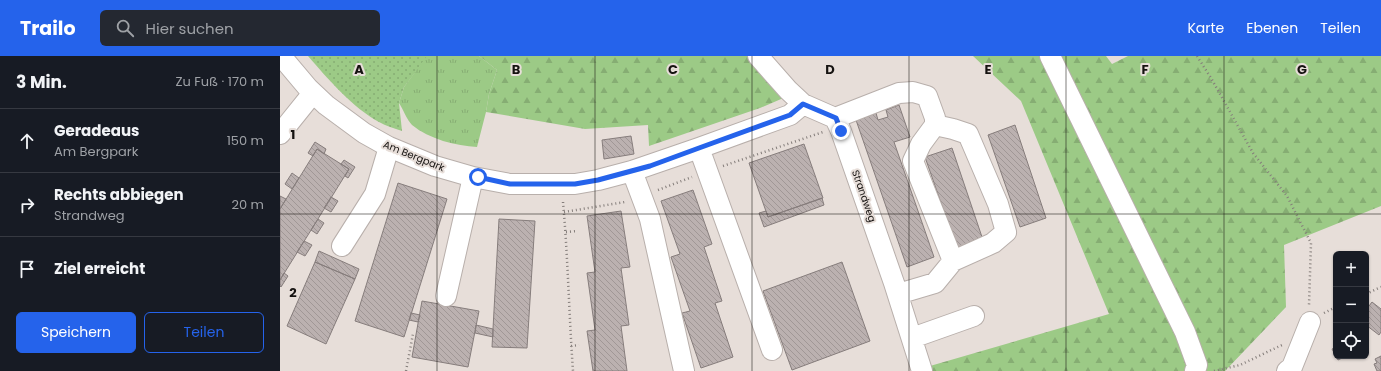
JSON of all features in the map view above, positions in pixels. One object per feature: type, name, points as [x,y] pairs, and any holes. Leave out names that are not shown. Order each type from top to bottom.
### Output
[{"type":"street","name":"Am Bergpark","points":[[281,56],[313,93],[342,118],[364,133],[389,147],[434,166],[473,177],[510,184],[575,184],[598,180],[632,171],[790,115],[803,104]]},
{"type":"street","points":[[758,56],[788,90],[803,104],[836,118],[899,93],[913,92],[927,96],[935,118],[935,125],[921,144],[913,161],[953,261]]},
{"type":"street","points":[[1050,56],[1186,332],[1197,365],[1195,371]]},
{"type":"street","points":[[280,134],[313,93]]},
{"type":"street","name":"Strandweg","points":[[836,118],[898,294],[922,371]]},
{"type":"street","points":[[898,294],[935,283],[953,261],[992,243],[1006,232],[998,204],[968,134],[935,125]]},
{"type":"street","points":[[342,246],[375,194],[389,147]]},
{"type":"street","points":[[699,148],[772,350]]},
{"type":"street","points":[[632,171],[650,219],[684,371]]},
{"type":"street","points":[[446,296],[473,177]]},
{"type":"street","points":[[912,338],[974,316]]},
{"type":"street","points":[[1287,371],[1292,367],[1310,322]]},
{"type":"path","points":[[1197,56],[1253,153],[1287,196],[1311,243],[1309,296],[1310,322]]},
{"type":"path","points":[[562,185],[569,272],[573,371]]},
{"type":"path","points":[[566,232],[577,232]]},
{"type":"path","points":[[1369,293],[1381,287]]},
{"type":"path","points":[[406,371],[413,334]]},
{"type":"path","points":[[1214,371],[1240,365],[1282,345],[1288,340]]},
{"type":"path","points":[[571,346],[579,345]]},
{"type":"green space","points":[[308,56],[428,56],[404,87],[399,103],[402,131],[387,126],[360,109],[323,74]]},
{"type":"green space","points":[[427,56],[479,56],[497,70],[489,94],[477,147],[443,141],[426,134],[412,125],[399,103],[404,87]]},
{"type":"green space","points":[[479,56],[769,56],[802,90],[760,108],[649,146],[648,125],[585,129],[486,112],[489,94],[497,70]]},
{"type":"green space","points":[[973,56],[1106,56],[1112,64],[1128,56],[1381,56],[1381,206],[1284,245],[1286,307],[1225,371],[931,371],[930,366],[1109,314],[1021,101]]},
{"type":"building","points":[[899,105],[910,137],[894,142],[934,257],[907,267],[856,120],[876,113],[878,120],[888,117],[886,110]]},
{"type":"building","points":[[1015,125],[1046,218],[1020,227],[988,135]]},
{"type":"building","points":[[631,136],[634,154],[604,159],[602,140]]},
{"type":"building","points":[[315,142],[326,149],[324,154],[317,149],[313,156],[308,153]]},
{"type":"building","points":[[804,144],[823,198],[768,217],[749,163]]},
{"type":"building","points":[[952,148],[983,240],[957,249],[925,157]]},
{"type":"building","points":[[317,149],[349,169],[280,280],[280,209]]},
{"type":"building","points":[[344,160],[355,167],[348,178],[345,176],[349,169],[341,164]]},
{"type":"building","points":[[292,173],[299,178],[292,189],[285,184]]},
{"type":"building","points":[[398,183],[447,199],[404,337],[355,321]]},
{"type":"building","points":[[693,190],[712,244],[704,247],[722,301],[715,303],[733,357],[701,368],[682,313],[690,311],[671,257],[680,254],[661,201]]},
{"type":"building","points":[[280,196],[286,199],[280,209]]},
{"type":"building","points":[[331,197],[338,201],[331,212],[324,208]]},
{"type":"building","points":[[822,198],[824,205],[764,227],[759,213],[766,211],[768,217]]},
{"type":"building","points":[[621,211],[630,267],[621,268],[629,325],[621,326],[627,371],[593,371],[587,331],[595,330],[587,273],[595,272],[587,216]]},
{"type":"building","points":[[318,219],[324,223],[317,234],[311,230]]},
{"type":"building","points":[[499,219],[535,221],[527,348],[492,347]]},
{"type":"building","points":[[304,241],[312,245],[305,256],[297,252]]},
{"type":"building","points":[[319,251],[359,269],[355,279],[315,262]]},
{"type":"building","points":[[315,262],[355,279],[326,344],[287,326]]},
{"type":"building","points":[[842,262],[870,341],[792,370],[763,291]]},
{"type":"building","points":[[284,273],[288,276],[281,287],[280,280]]},
{"type":"building","points":[[422,301],[479,311],[468,367],[412,357]]},
{"type":"building","points":[[1372,302],[1381,309],[1381,332],[1379,335],[1369,327],[1369,306]]},
{"type":"building","points":[[411,313],[420,315],[418,322],[409,320]]},
{"type":"building","points":[[476,325],[493,329],[493,337],[475,333]]},
{"type":"building","points":[[1381,356],[1381,371],[1377,371],[1374,364],[1377,363],[1375,359]]},
{"type":"route","points":[[478,177],[510,184],[562,185],[598,180],[650,166],[790,115],[803,104],[836,118],[841,131]]}]
